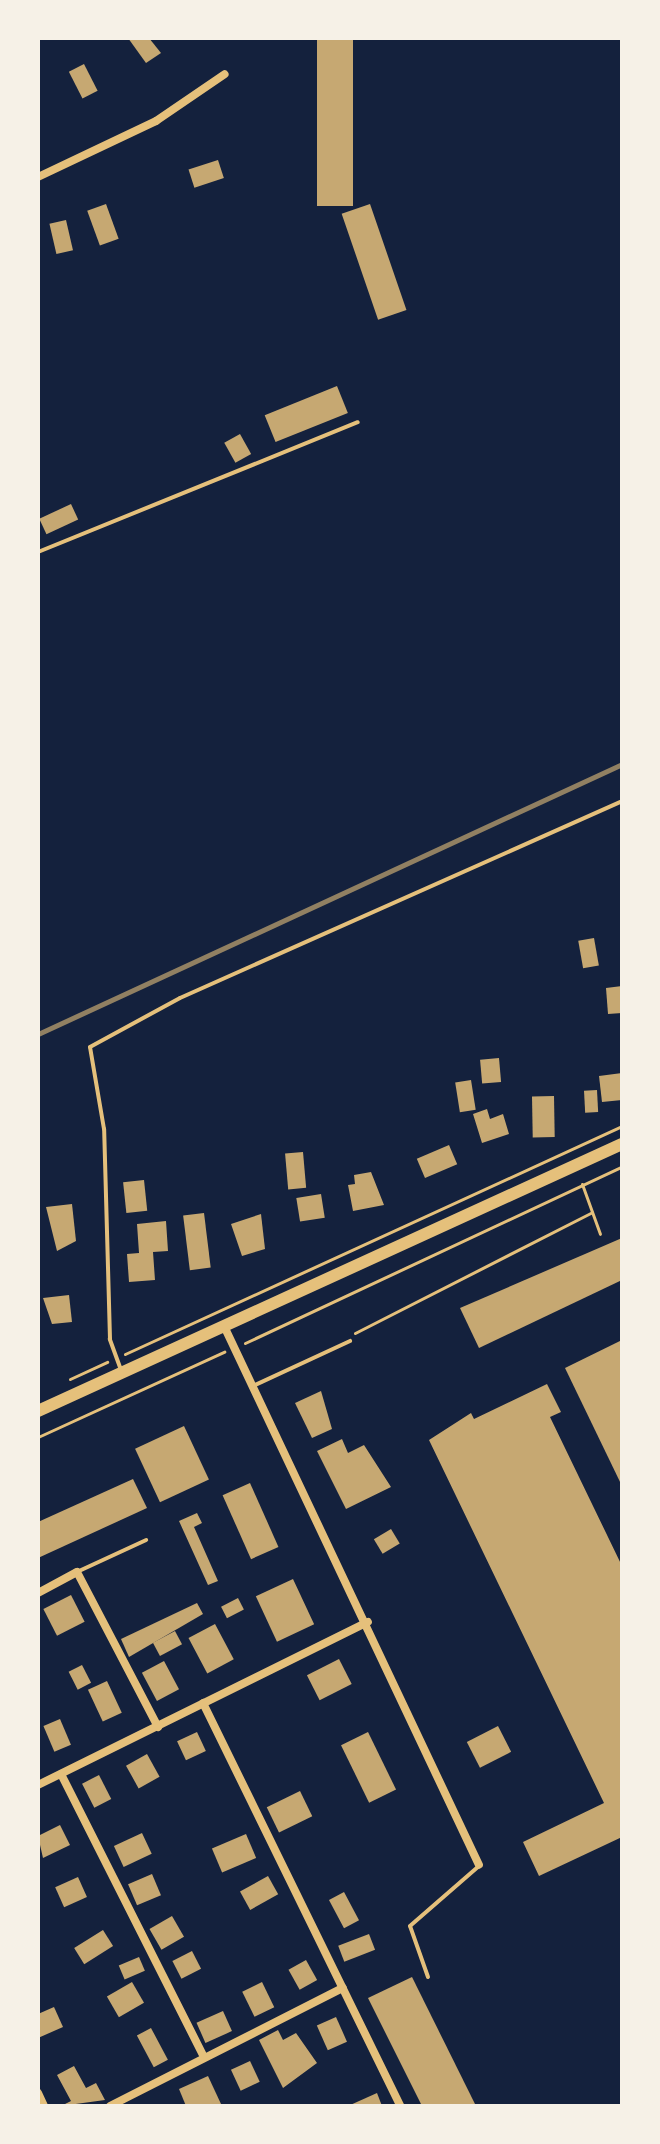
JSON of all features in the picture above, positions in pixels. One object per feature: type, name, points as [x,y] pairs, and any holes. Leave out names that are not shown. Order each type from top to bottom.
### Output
[{"type":"main road","points":[[38,1411],[622,1144]]},
{"type":"street","points":[[38,177],[156,121],[225,74]]},
{"type":"street","points":[[224,1326],[368,1622],[479,1865]]},
{"type":"street","points":[[38,1593],[77,1572],[158,1727]]},
{"type":"street","points":[[38,1785],[368,1622]]},
{"type":"street","points":[[203,1703],[400,2106]]},
{"type":"street","points":[[61,1774],[204,2057]]},
{"type":"street","points":[[110,2106],[343,1988]]},
{"type":"street","points":[[38,2093],[44,2106]]},
{"type":"lane","points":[[38,552],[358,422]]},
{"type":"lane","points":[[122,1372],[115,1358],[104,1129],[90,1047],[180,998],[622,801]]},
{"type":"lane","points":[[253,1386],[350,1341]]},
{"type":"lane","points":[[77,1572],[146,1540]]},
{"type":"lane","points":[[428,1977],[410,1926],[479,1865]]},
{"type":"path","points":[[64,1382],[622,1126]]},
{"type":"path","points":[[38,1437],[622,1166]]},
{"type":"path","points":[[582,1184],[600,1234]]},
{"type":"path","points":[[350,1341],[359,1324],[592,1212]]},
{"type":"building","points":[[128,38],[149,38],[161,53],[146,63]]},
{"type":"building","points":[[317,38],[353,38],[353,206],[317,206]]},
{"type":"building","points":[[84,64],[98,91],[82,98],[69,72]]},
{"type":"building","points":[[218,160],[224,178],[194,188],[189,170]]},
{"type":"building","points":[[106,204],[119,239],[100,246],[87,211]]},
{"type":"building","points":[[370,204],[406,310],[378,320],[342,214]]},
{"type":"building","points":[[66,220],[73,250],[56,254],[49,224]]},
{"type":"building","points":[[337,386],[348,413],[276,442],[265,415]]},
{"type":"building","points":[[240,434],[251,454],[235,463],[224,443]]},
{"type":"building","points":[[71,504],[78,519],[46,534],[39,519]]},
{"type":"building","points":[[594,938],[599,966],[583,968],[578,941]]},
{"type":"building","points":[[622,986],[622,1013],[608,1014],[606,988]]},
{"type":"building","points":[[499,1058],[501,1082],[482,1084],[480,1060]]},
{"type":"building","points":[[622,1073],[622,1100],[602,1102],[599,1076]]},
{"type":"building","points":[[471,1080],[476,1110],[460,1112],[455,1083]]},
{"type":"building","points":[[597,1090],[598,1112],[585,1113],[584,1091]]},
{"type":"building","points":[[532,1096],[554,1096],[555,1137],[533,1137]]},
{"type":"building","points":[[487,1109],[490,1119],[503,1114],[509,1134],[482,1143],[473,1114]]},
{"type":"building","points":[[449,1145],[457,1164],[425,1178],[417,1159]]},
{"type":"building","points":[[303,1152],[306,1188],[288,1189],[285,1154]]},
{"type":"building","points":[[371,1172],[384,1205],[353,1211],[348,1185],[355,1184],[354,1175]]},
{"type":"building","points":[[144,1180],[147,1211],[126,1213],[123,1182]]},
{"type":"building","points":[[321,1194],[325,1218],[300,1222],[296,1198]]},
{"type":"building","points":[[72,1204],[76,1241],[57,1251],[46,1207]]},
{"type":"building","points":[[204,1213],[211,1268],[190,1270],[183,1216]]},
{"type":"building","points":[[261,1214],[265,1249],[242,1256],[231,1224]]},
{"type":"building","points":[[166,1221],[168,1251],[153,1252],[155,1280],[129,1282],[127,1254],[139,1253],[137,1224]]},
{"type":"building","points":[[622,1238],[622,1280],[479,1348],[460,1308]]},
{"type":"building","points":[[69,1295],[72,1322],[52,1324],[43,1298]]},
{"type":"building","points":[[622,1340],[622,1486],[565,1368]]},
{"type":"building","points":[[547,1384],[561,1412],[550,1417],[622,1566],[622,1837],[539,1876],[523,1842],[604,1803],[429,1440],[471,1413],[474,1419]]},
{"type":"building","points":[[321,1391],[332,1429],[312,1438],[295,1403]]},
{"type":"building","points":[[184,1426],[209,1479],[160,1502],[135,1449]]},
{"type":"building","points":[[342,1439],[348,1453],[364,1445],[391,1487],[346,1509],[317,1451]]},
{"type":"building","points":[[133,1479],[147,1508],[38,1558],[38,1522]]},
{"type":"building","points":[[250,1483],[278,1547],[251,1559],[223,1495]]},
{"type":"building","points":[[197,1513],[202,1523],[194,1527],[218,1581],[208,1585],[179,1521]]},
{"type":"building","points":[[391,1529],[400,1544],[383,1554],[374,1539]]},
{"type":"building","points":[[293,1579],[314,1624],[277,1642],[256,1596]]},
{"type":"building","points":[[71,1595],[85,1622],[57,1636],[43,1609]]},
{"type":"building","points":[[238,1598],[244,1610],[227,1618],[221,1607]]},
{"type":"building","points":[[197,1603],[203,1614],[129,1657],[121,1639]]},
{"type":"building","points":[[215,1624],[234,1659],[207,1673],[189,1638]]},
{"type":"building","points":[[175,1631],[182,1644],[160,1656],[153,1643]]},
{"type":"building","points":[[339,1659],[352,1684],[320,1700],[307,1675]]},
{"type":"building","points":[[164,1661],[179,1689],[157,1701],[142,1673]]},
{"type":"building","points":[[82,1665],[91,1683],[78,1690],[69,1672]]},
{"type":"building","points":[[107,1681],[122,1713],[103,1722],[88,1690]]},
{"type":"building","points":[[60,1719],[71,1745],[54,1752],[43,1726]]},
{"type":"building","points":[[498,1726],[511,1752],[480,1768],[467,1742]]},
{"type":"building","points":[[197,1732],[206,1751],[186,1760],[177,1741]]},
{"type":"building","points":[[368,1732],[396,1790],[369,1803],[341,1745]]},
{"type":"building","points":[[147,1754],[160,1777],[139,1788],[126,1766]]},
{"type":"building","points":[[99,1775],[111,1799],[94,1808],[82,1784]]},
{"type":"building","points":[[300,1791],[312,1816],[279,1832],[267,1807]]},
{"type":"building","points":[[60,1825],[70,1845],[43,1858],[38,1836]]},
{"type":"building","points":[[142,1833],[152,1854],[124,1867],[114,1846]]},
{"type":"building","points":[[246,1834],[256,1858],[222,1872],[212,1848]]},
{"type":"building","points":[[152,1874],[161,1895],[137,1905],[128,1884]]},
{"type":"building","points":[[268,1876],[278,1894],[250,1910],[240,1892]]},
{"type":"building","points":[[78,1877],[87,1897],[64,1907],[55,1887]]},
{"type":"building","points":[[344,1892],[359,1920],[344,1928],[329,1900]]},
{"type":"building","points":[[172,1916],[184,1937],[161,1950],[149,1929]]},
{"type":"building","points":[[103,1930],[113,1946],[84,1964],[74,1948]]},
{"type":"building","points":[[369,1934],[375,1950],[344,1962],[338,1946]]},
{"type":"building","points":[[192,1951],[201,1969],[181,1979],[172,1961]]},
{"type":"building","points":[[139,1957],[145,1971],[125,1979],[119,1966]]},
{"type":"building","points":[[306,1960],[317,1980],[300,1990],[289,1970]]},
{"type":"building","points":[[412,1977],[476,2106],[422,2106],[368,1998]]},
{"type":"building","points":[[132,1982],[144,2003],[119,2017],[107,1996]]},
{"type":"building","points":[[262,1982],[274,2007],[255,2017],[242,1992]]},
{"type":"building","points":[[54,2007],[63,2027],[38,2038],[38,2014]]},
{"type":"building","points":[[223,2011],[232,2031],[205,2043],[197,2023]]},
{"type":"building","points":[[336,2017],[347,2042],[328,2050],[317,2026]]},
{"type":"building","points":[[151,2028],[168,2060],[154,2067],[137,2036]]},
{"type":"building","points":[[278,2030],[283,2040],[296,2033],[317,2063],[283,2088],[259,2040]]},
{"type":"building","points":[[250,2061],[260,2082],[241,2091],[231,2070]]},
{"type":"building","points":[[74,2066],[86,2088],[96,2083],[105,2100],[61,2106],[71,2101],[57,2075]]},
{"type":"building","points":[[208,2076],[221,2104],[186,2106],[179,2089]]},
{"type":"building","points":[[377,2093],[382,2106],[348,2106]]},
{"type":"railway","points":[[38,1034],[622,764]]}]
